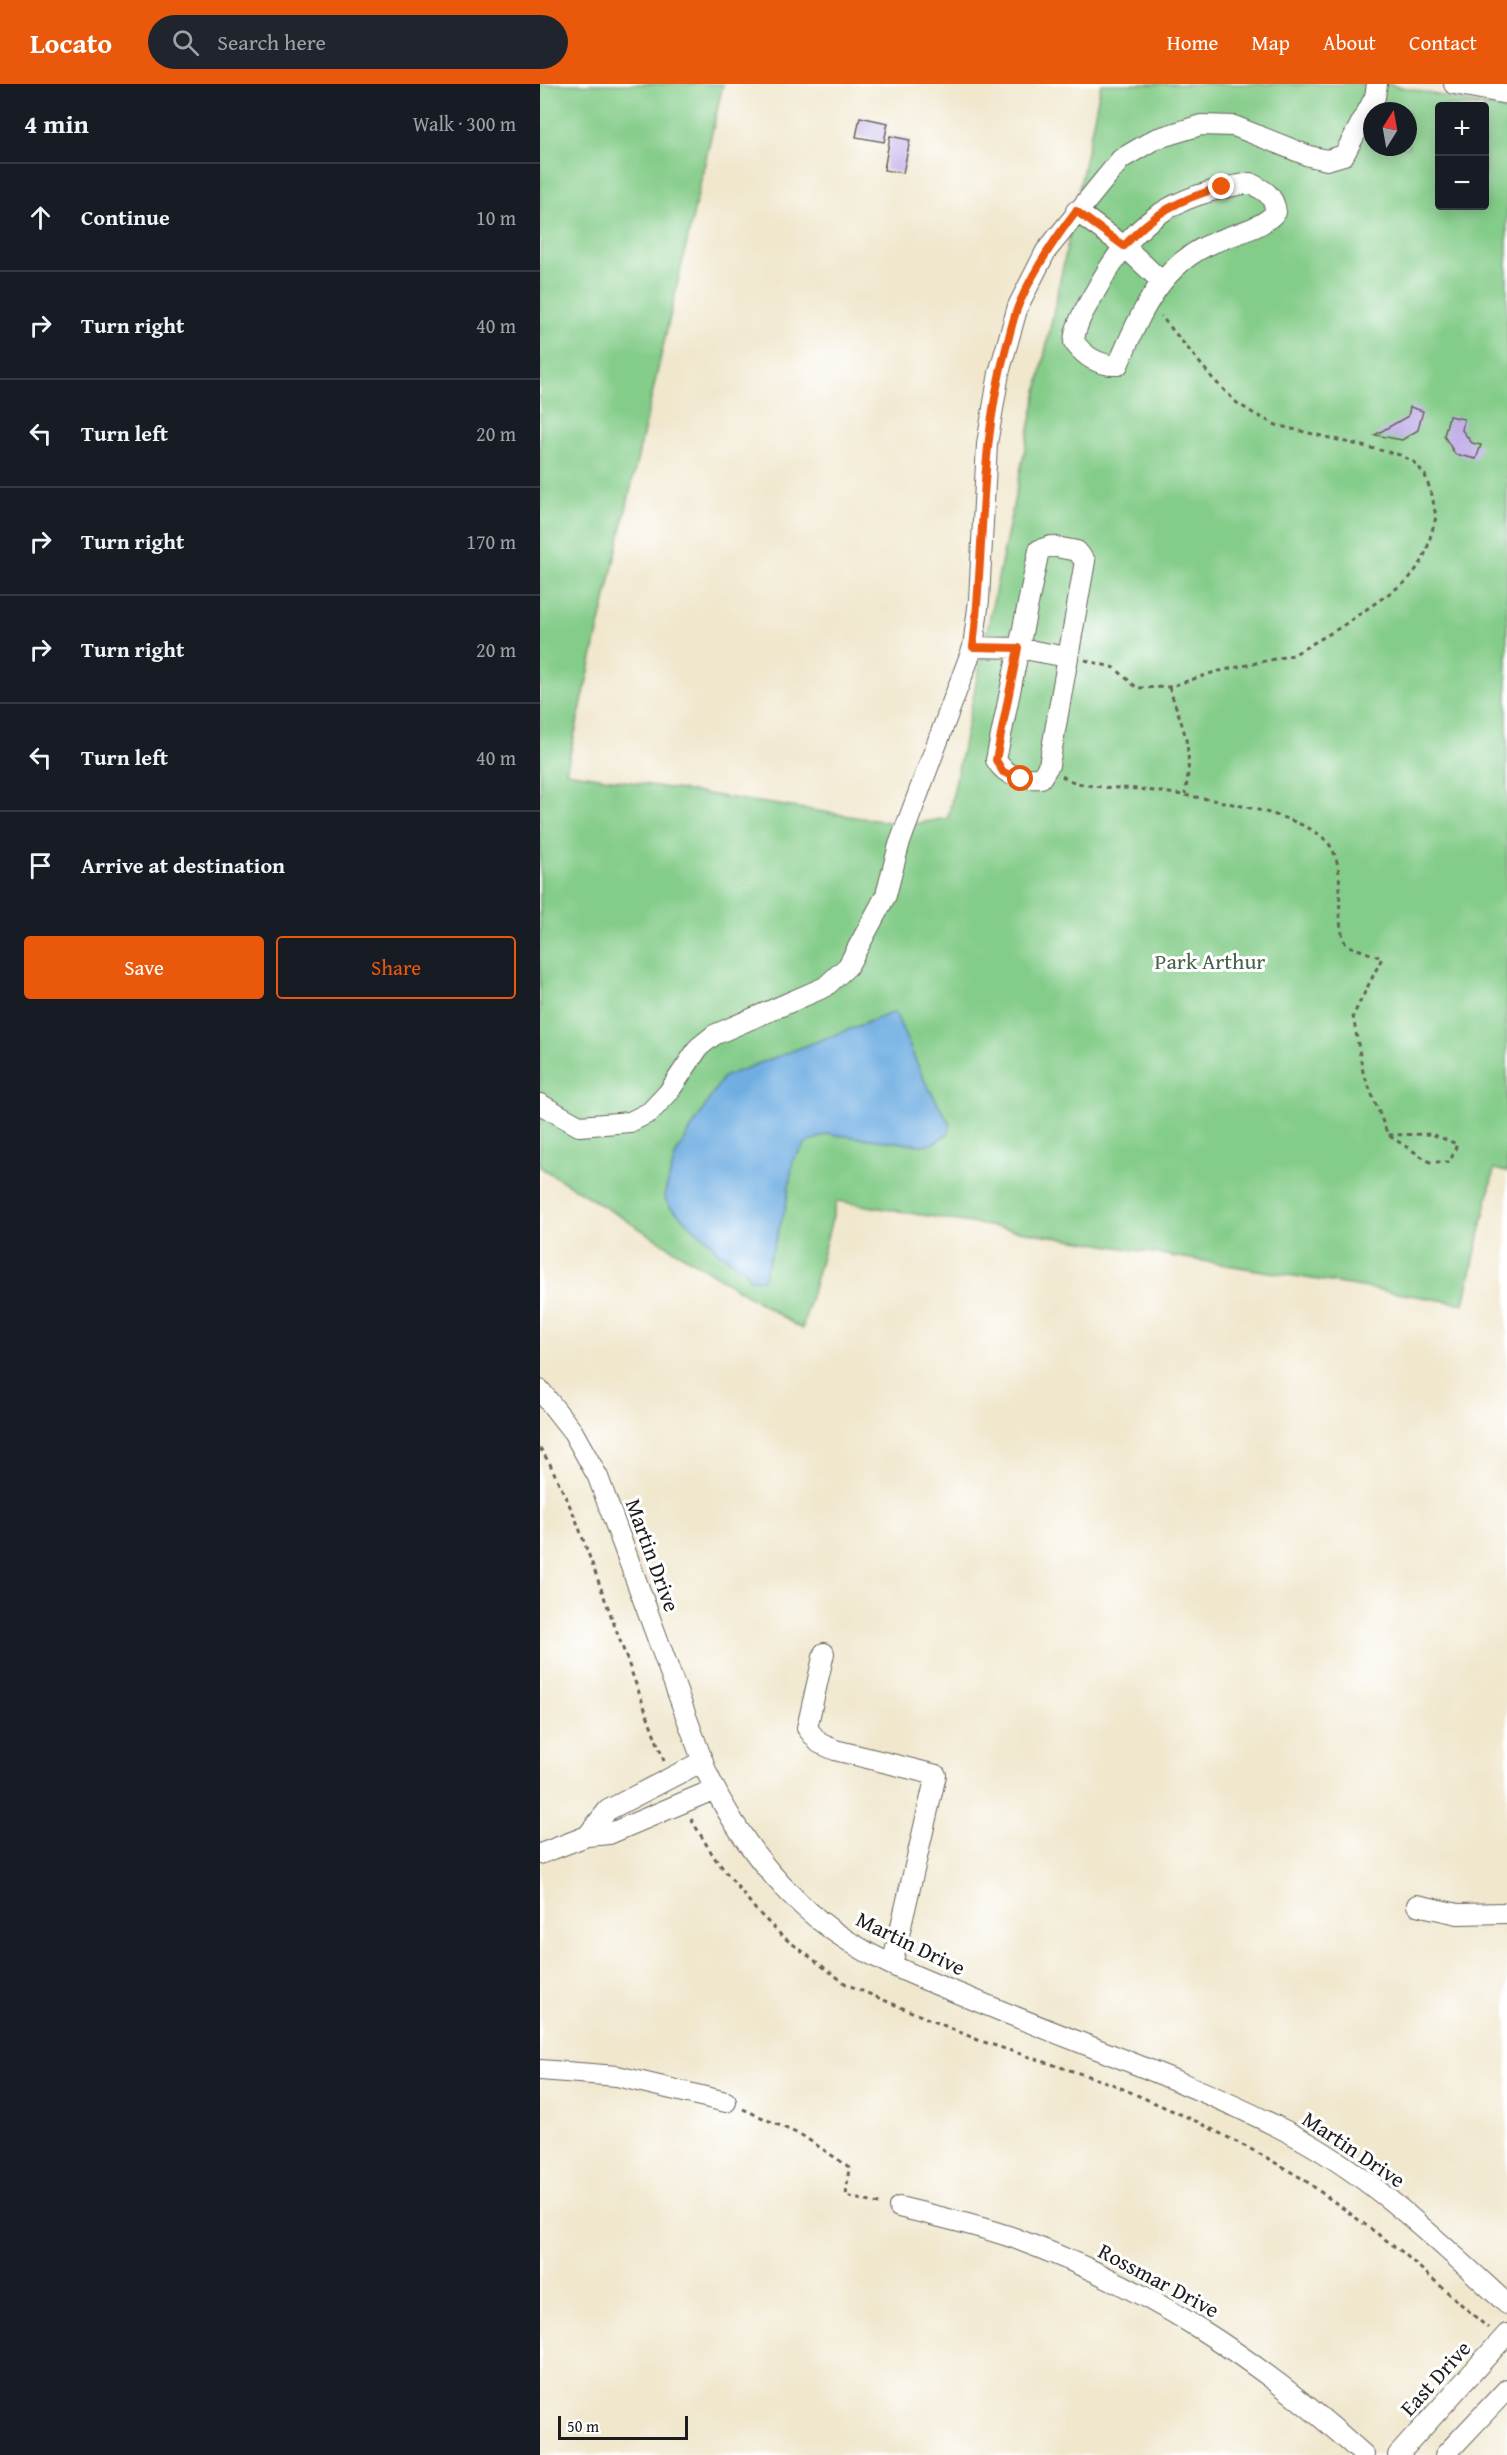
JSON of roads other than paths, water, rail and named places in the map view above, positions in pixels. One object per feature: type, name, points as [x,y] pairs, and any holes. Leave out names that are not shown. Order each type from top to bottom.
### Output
[{"type":"street","points":[[540,1104],[579,1126],[630,1122],[650,1112],[668,1094],[699,1047],[714,1035],[825,987],[848,966],[886,895],[899,845],[973,647],[979,600],[987,444],[999,373],[1018,306],[1046,251],[1076,211],[1121,159],[1155,139],[1201,125],[1234,126],[1309,156],[1327,159],[1344,155],[1370,106],[1377,84]]},
{"type":"street","points":[[1454,84],[1507,94]]},
{"type":"street","points":[[1250,183],[1264,189],[1275,201],[1276,212],[1268,222],[1212,242],[1182,260],[1161,281],[1144,306],[1118,365],[1105,366],[1083,354],[1074,342],[1075,330],[1103,277],[1124,246],[1144,223],[1186,198],[1250,183]]},
{"type":"street","points":[[1076,211],[1124,246],[1161,281]]},
{"type":"street","points":[[1051,546],[1077,550],[1085,561],[1049,765],[1041,778],[1021,779],[1003,772],[996,760],[1018,648],[1038,550],[1051,546]]},
{"type":"street","points":[[973,647],[1018,648],[1067,657]]},
{"type":"street","name":"Martin Drive","points":[[540,1390],[573,1432],[598,1477],[715,1789],[747,1844],[793,1897],[848,1941],[892,1965],[1249,2113],[1319,2150],[1390,2200],[1507,2304]]},
{"type":"street","points":[[824,1653],[807,1728],[819,1743],[835,1750],[936,1775],[892,1965]]},
{"type":"street","points":[[587,1836],[608,1810],[703,1761]]},
{"type":"street","points":[[540,1854],[587,1836],[609,1834],[715,1789]]},
{"type":"street","points":[[1417,1905],[1458,1914],[1507,1913]]},
{"type":"street","points":[[540,2070],[617,2076],[726,2102]]},
{"type":"street","name":"Rossmar Drive","points":[[899,2207],[1012,2238],[1096,2271],[1142,2293],[1256,2365],[1317,2412],[1364,2455]]},
{"type":"street","name":"East Drive","points":[[1398,2455],[1500,2333]]},
{"type":"street","points":[[1445,2455],[1507,2389]]},
{"type":"water","points":[[895,1012],[924,1080],[950,1124],[949,1133],[932,1144],[920,1145],[828,1134],[806,1143],[793,1160],[786,1207],[763,1280],[750,1279],[742,1266],[736,1267],[728,1258],[718,1253],[711,1243],[669,1206],[664,1196],[676,1154],[723,1077]]},
{"type":"park label","name":"Park Arthur","points":[[1210,961]]}]
